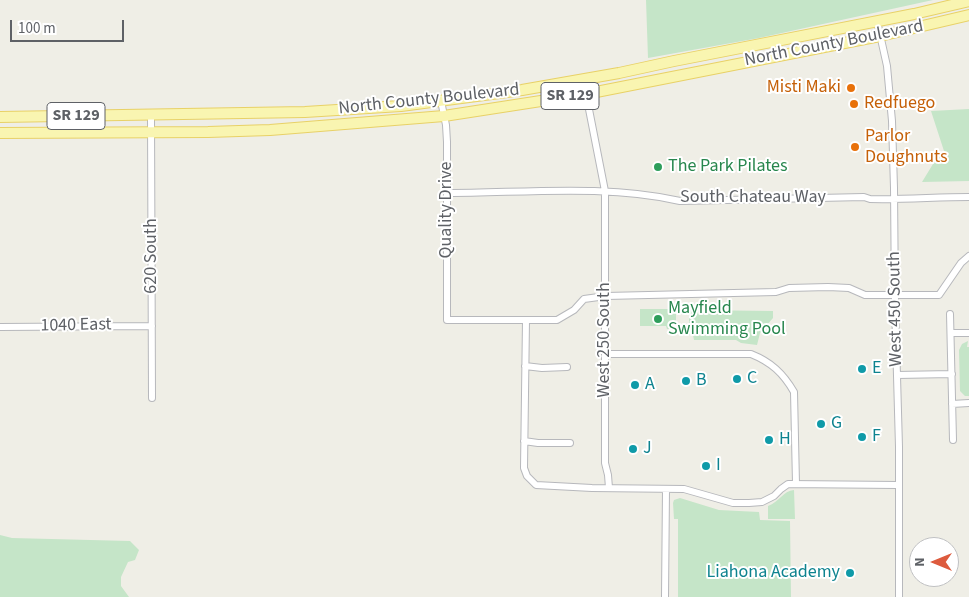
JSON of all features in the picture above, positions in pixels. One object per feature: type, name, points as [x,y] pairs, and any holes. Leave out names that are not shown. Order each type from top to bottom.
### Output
[{"type":"main road","name":"North County Boulevard","points":[[0,117],[305,112],[401,106],[522,90],[619,73],[877,22],[969,0]]},
{"type":"main road","name":"North County Boulevard","points":[[151,133],[270,130],[444,116],[586,94],[880,36],[969,15]]},
{"type":"main road","name":"SR 129","points":[[0,133],[151,133]]},
{"type":"street","name":"West 450 South","points":[[877,22],[888,75],[892,121],[899,597]]},
{"type":"street","name":"West 250 South","points":[[586,94],[605,191],[605,462],[608,488]]},
{"type":"street","name":"Quality Drive","points":[[441,101],[446,142],[447,320],[526,320]]},
{"type":"street","name":"620 South","points":[[151,115],[152,398]]},
{"type":"street","name":"South Chateau Way","points":[[447,193],[605,191],[651,194],[680,200],[864,198],[908,200],[922,197],[969,197]]},
{"type":"street","points":[[898,485],[788,484],[774,496],[762,502],[733,503],[684,489],[542,487],[536,485],[527,476],[524,468],[526,320],[557,320],[574,310],[584,299],[606,296],[776,292],[789,288],[828,287],[849,288],[865,295],[940,294],[961,263],[969,256]]},
{"type":"street","points":[[950,314],[953,440]]},
{"type":"street","name":"1040 East","points":[[0,327],[152,326]]},
{"type":"street","points":[[951,334],[969,334]]},
{"type":"street","points":[[605,354],[750,354],[767,361],[784,378],[794,392],[796,484]]},
{"type":"street","points":[[525,366],[542,368],[567,367]]},
{"type":"street","points":[[897,375],[952,374]]},
{"type":"street","points":[[952,404],[969,403]]},
{"type":"street","points":[[524,440],[570,442]]},
{"type":"street","points":[[665,597],[666,489]]},
{"type":"green space","points":[[646,0],[933,0],[759,38],[648,58]]},
{"type":"green space","points":[[969,109],[969,181],[922,182],[944,151],[931,111]]},
{"type":"green space","name":"Mayfield Swimming Pool","points":[[640,309],[676,309],[676,329],[667,329],[666,326],[640,326]]},
{"type":"green space","points":[[689,310],[773,311],[773,318],[760,333],[757,345],[741,343],[736,340],[694,340],[693,335],[689,335]]},
{"type":"green space","points":[[968,341],[969,396],[965,396],[960,391],[959,350],[962,344]]},
{"type":"green space","points":[[794,490],[795,519],[768,519],[768,506],[787,492]]},
{"type":"green space","points":[[680,498],[719,510],[759,512],[760,520],[790,521],[791,597],[678,597],[678,519],[674,519],[673,503],[674,500]]},
{"type":"green space","points":[[0,535],[12,538],[130,541],[139,550],[135,560],[128,562],[121,577],[121,586],[129,597],[0,597]]},
{"type":"place","name":"Misti Maki","points":[[851,88]]},
{"type":"place","name":"Redfuego","points":[[854,104]]},
{"type":"place","name":"Parlor Doughnuts","points":[[855,147]]},
{"type":"place","name":"The Park Pilates","points":[[658,167]]},
{"type":"place","name":"Mayfield Swimming Pool","points":[[658,319]]},
{"type":"place","name":"E","points":[[862,369]]},
{"type":"place","name":"C","points":[[737,379]]},
{"type":"place","name":"B","points":[[686,381]]},
{"type":"place","name":"A","points":[[635,385]]},
{"type":"place","name":"G","points":[[821,424]]},
{"type":"place","name":"F","points":[[862,437]]},
{"type":"place","name":"H","points":[[769,440]]},
{"type":"place","name":"J","points":[[633,449]]},
{"type":"place","name":"I","points":[[706,466]]},
{"type":"place","name":"Liahona Academy","points":[[850,573]]}]
